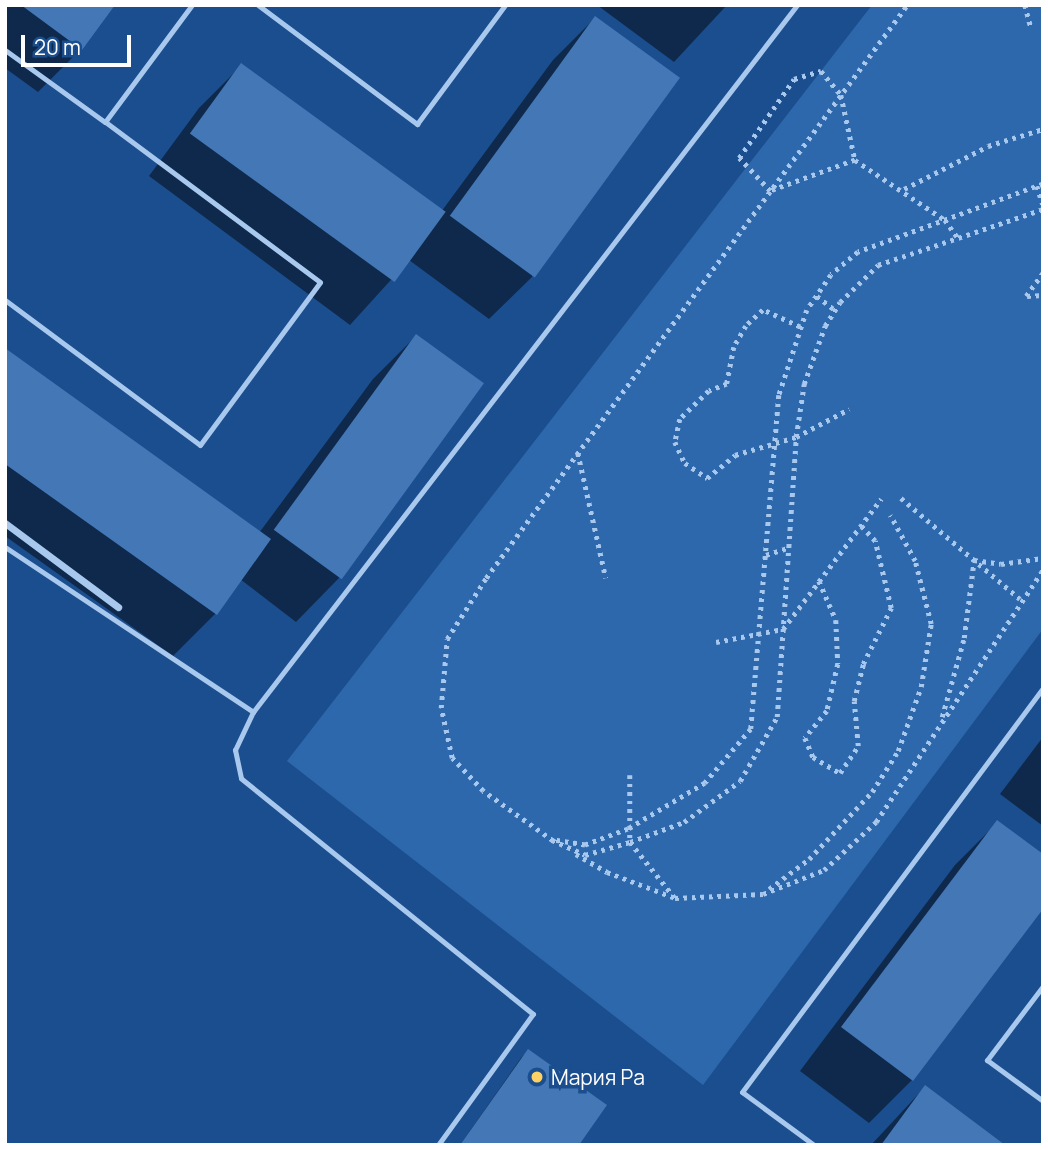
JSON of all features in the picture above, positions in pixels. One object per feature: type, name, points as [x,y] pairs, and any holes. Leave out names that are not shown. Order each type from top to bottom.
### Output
[{"type":"street","points":[[5,523],[118,607]]},
{"type":"lane","points":[[105,122],[191,5]]},
{"type":"lane","points":[[258,5],[417,124],[505,5]]},
{"type":"lane","points":[[438,1145],[533,1014],[241,778],[235,750],[253,712],[797,5]]},
{"type":"lane","points":[[5,50],[320,282],[200,444],[5,300]]},
{"type":"lane","points":[[5,547],[253,712]]},
{"type":"lane","points":[[814,1145],[742,1092],[1043,688]]},
{"type":"lane","points":[[1043,986],[987,1060],[1043,1101]]},
{"type":"path","points":[[908,5],[486,578],[447,639],[441,708],[452,758],[484,791],[552,840],[607,872],[675,898],[763,894],[824,870],[876,822],[1020,599],[1043,570]]},
{"type":"path","points":[[1025,5],[1031,27]]},
{"type":"path","points":[[770,191],[739,158],[794,79],[821,71],[841,95],[855,160],[904,189],[945,220],[958,238]]},
{"type":"path","points":[[904,189],[988,146],[1043,129]]},
{"type":"path","points":[[770,191],[855,160]]},
{"type":"path","points":[[552,840],[585,845],[628,829],[705,783],[751,729],[779,395],[800,327],[831,275],[858,251],[1040,185],[1043,204]]},
{"type":"path","points":[[552,840],[585,855],[630,842],[684,822],[740,781],[778,717],[796,437],[804,384],[835,310],[860,279],[878,265],[1043,209]]},
{"type":"path","points":[[1043,273],[1026,296],[1043,295]]},
{"type":"path","points":[[817,296],[835,310]]},
{"type":"path","points":[[800,327],[763,310],[746,326],[734,346],[727,384],[709,391],[680,419],[675,442],[685,463],[707,478],[735,455],[796,437],[849,410]]},
{"type":"path","points":[[578,452],[606,578]]},
{"type":"path","points":[[901,498],[1020,599]]},
{"type":"path","points":[[716,642],[759,636],[783,629],[881,499]]},
{"type":"path","points":[[763,894],[809,859],[872,792],[898,751],[921,687],[931,624],[915,561],[890,515]]},
{"type":"path","points":[[819,581],[836,620],[838,664],[827,711],[805,738],[813,757],[840,773],[858,746],[853,701],[863,664],[891,608],[876,541],[861,526]]},
{"type":"path","points":[[766,555],[788,548]]},
{"type":"path","points":[[974,560],[1001,564],[1043,558]]},
{"type":"path","points":[[941,721],[964,638],[974,560]]},
{"type":"path","points":[[630,775],[630,842],[675,898]]},
{"type":"shaded area","points":[[872,5],[1043,5],[1043,629],[703,1085],[287,761]]},
{"type":"building","points":[[21,5],[115,5],[82,50]]},
{"type":"building","points":[[595,16],[680,78],[535,278],[450,216]]},
{"type":"building","points":[[241,63],[446,212],[395,282],[190,133]]},
{"type":"building","points":[[416,334],[484,383],[342,579],[274,530]]},
{"type":"building","points":[[5,348],[271,539],[217,615],[5,464]]},
{"type":"building","points":[[997,820],[1043,854],[1043,909],[913,1081],[841,1027]]},
{"type":"building","name":"Мария Ра","points":[[528,1049],[607,1105],[579,1145],[460,1145]]},
{"type":"building","points":[[925,1085],[1005,1145],[881,1145]]},
{"type":"place","name":"Мария Ра","points":[[537,1077]]}]
